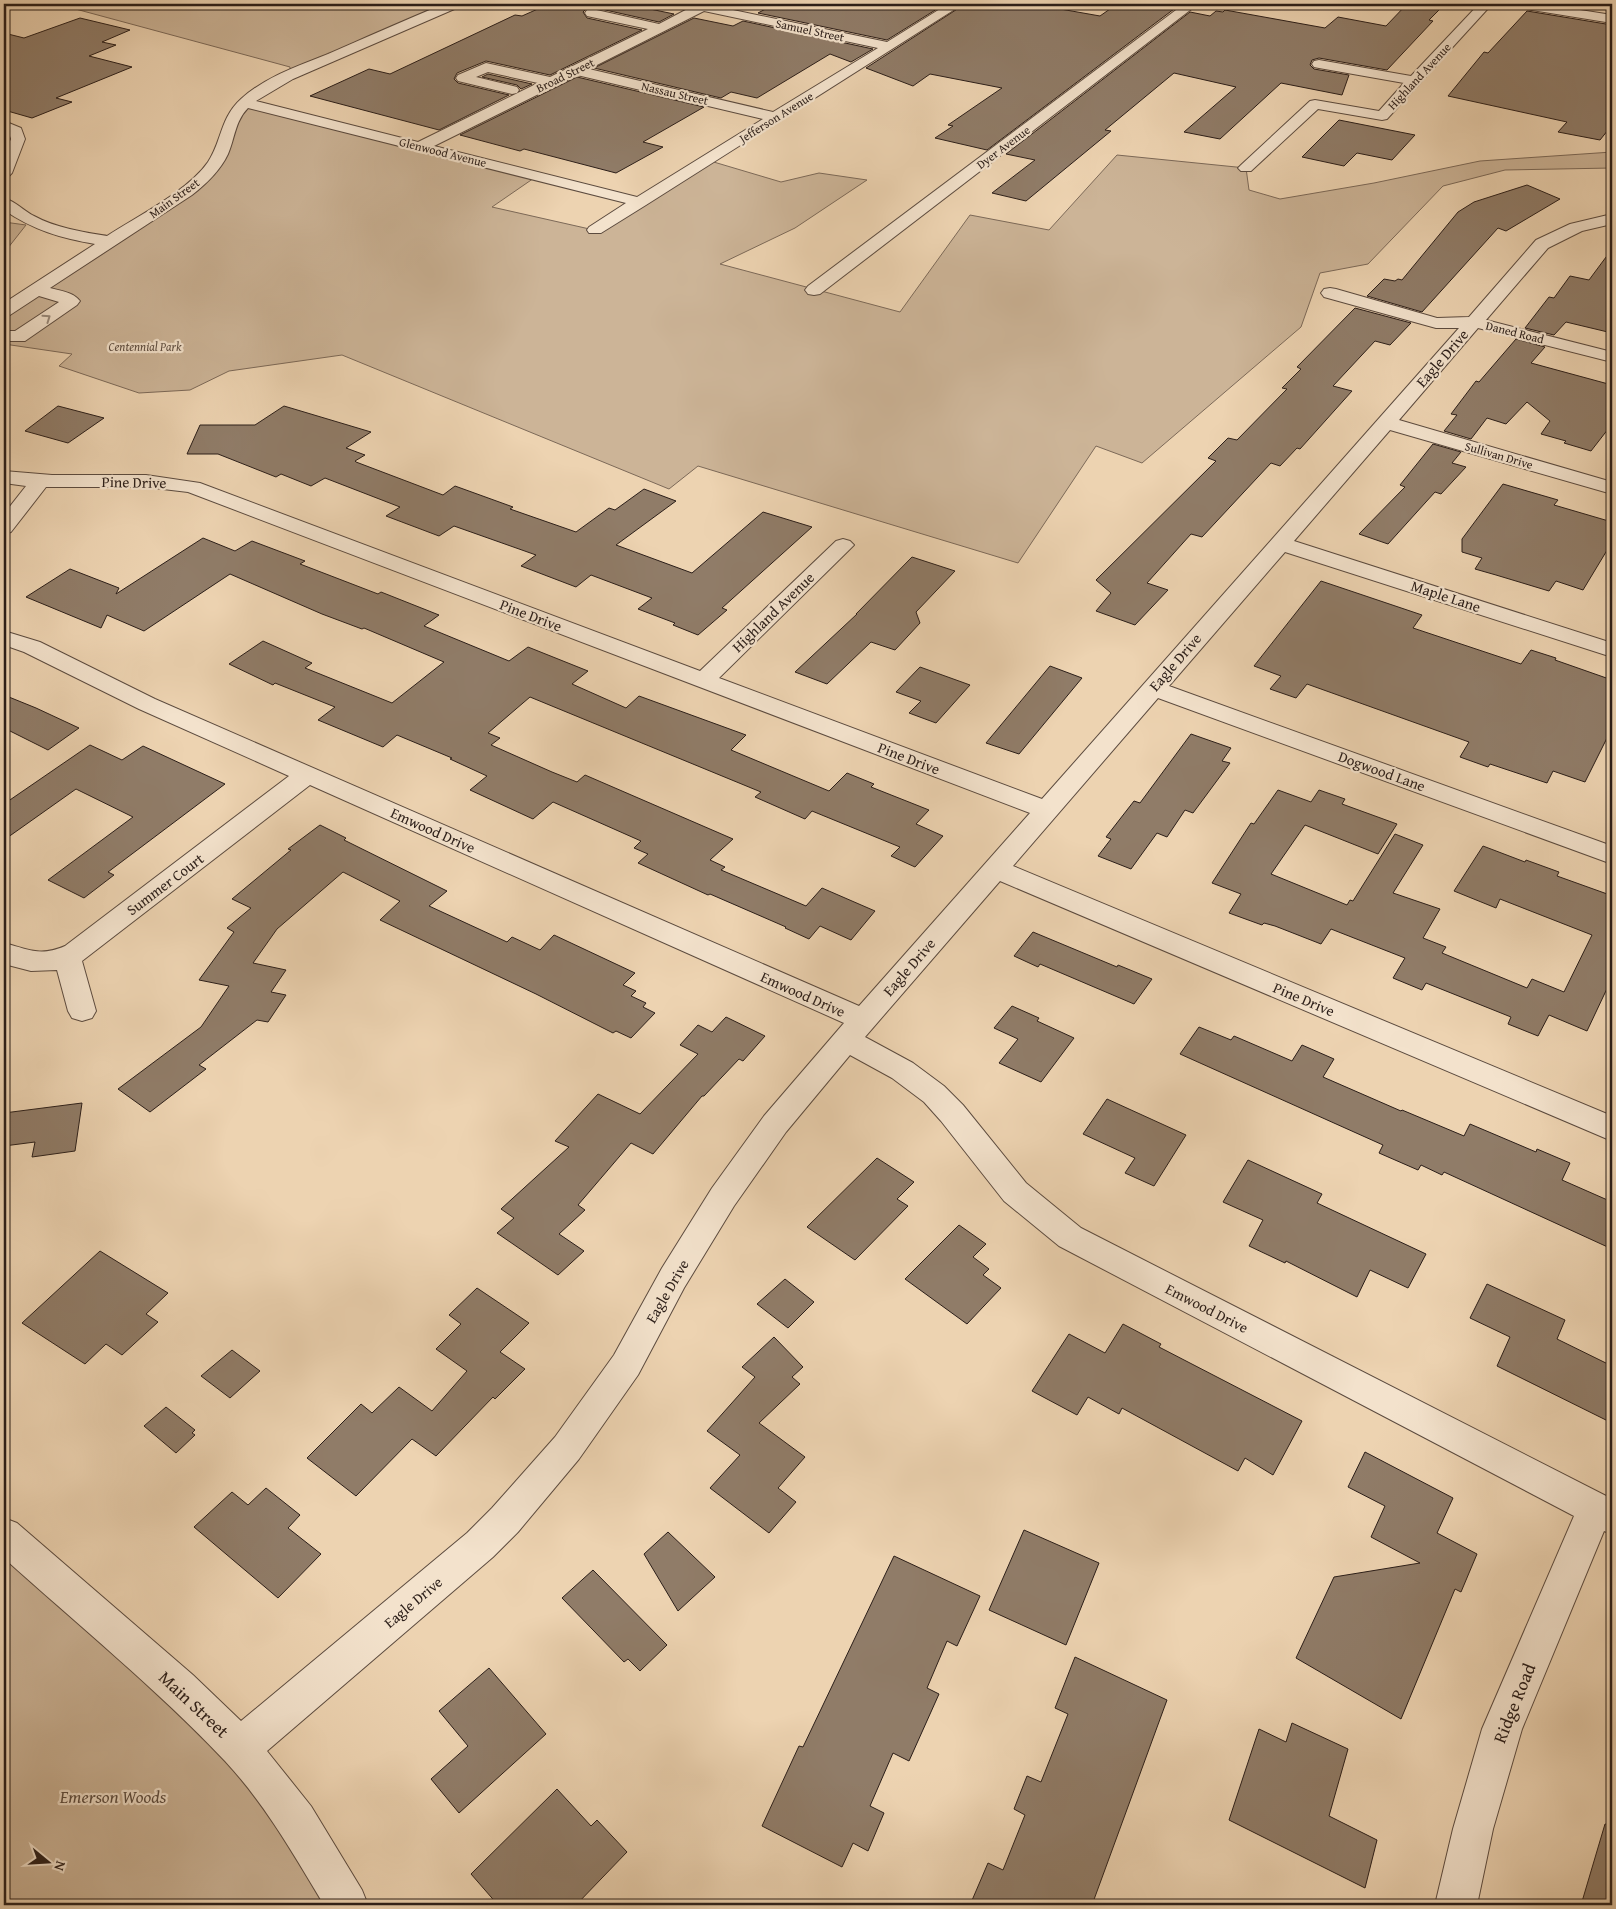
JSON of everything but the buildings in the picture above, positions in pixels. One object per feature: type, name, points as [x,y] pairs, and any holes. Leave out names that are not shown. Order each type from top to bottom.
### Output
[{"type":"street","name":"Main Street","points":[[4,311],[186,192],[202,179],[213,166],[220,152],[228,126],[246,103],[260,92],[290,74],[454,4]]},
{"type":"street","name":"Jefferson Avenue","points":[[594,230],[957,4]]},
{"type":"street","name":"Dyer Avenue","points":[[814,290],[1192,4]]},
{"type":"street","name":"Highland Avenue","points":[[1246,168],[1315,104],[1382,116],[1486,4]]},
{"type":"street","points":[[1520,4],[1612,19]]},
{"type":"street","name":"Samuel Street","points":[[705,5],[889,46]]},
{"type":"street","name":"Broad Street","points":[[422,146],[705,5]]},
{"type":"street","points":[[592,13],[660,28]]},
{"type":"street","points":[[1319,64],[1414,81]]},
{"type":"street","points":[[512,90],[463,78],[486,67],[551,82]]},
{"type":"street","name":"Nassau Street","points":[[576,70],[775,117]]},
{"type":"street","name":"Glenwood Avenue","points":[[246,103],[640,202]]},
{"type":"street","points":[[4,126],[16,131],[18,139],[4,173]]},
{"type":"street","points":[[4,203],[30,220],[71,235],[110,242]]},
{"type":"street","name":"Eagle Drive","points":[[240,1748],[480,1545],[505,1520],[561,1455],[626,1365],[673,1278],[723,1197],[775,1124],[854,1030],[1279,542],[1542,244],[1559,234],[1582,225],[1612,219]]},
{"type":"street","points":[[4,336],[20,337],[71,301],[61,296],[36,290]]},
{"type":"street","name":"Daned Road","points":[[1330,293],[1436,323],[1474,322],[1612,356]]},
{"type":"street","name":"Sullivan Drive","points":[[1385,422],[1612,488]]},
{"type":"street","name":"Pine Drive","points":[[4,477],[39,482],[144,480],[169,482],[193,487],[1046,810]]},
{"type":"street","points":[[4,528],[39,482]]},
{"type":"street","name":"Maple Lane","points":[[1279,542],[1612,650]]},
{"type":"street","name":"Highland Avenue","points":[[703,680],[843,545]]},
{"type":"street","name":"Emwood Drive","points":[[4,638],[32,647],[147,704],[307,775],[854,1030],[932,1093],[959,1119],[999,1175],[1029,1206],[1070,1237],[1604,1512]]},
{"type":"street","name":"Dogwood Lane","points":[[1152,688],[1612,855]]},
{"type":"street","name":"Summer Court","points":[[67,957],[75,953],[307,775]]},
{"type":"street","name":"Pine Drive","points":[[995,868],[1612,1129]]},
{"type":"street","points":[[4,953],[27,962],[47,962],[67,957],[82,1011]]},
{"type":"street","name":"Ridge Road","points":[[1456,1905],[1473,1829],[1502,1730],[1604,1512]]},
{"type":"street","name":"Main Street","points":[[4,1534],[180,1690],[240,1748],[297,1820],[348,1905]]},
{"type":"green space","points":[[57,4],[454,4],[290,75],[290,67]]},
{"type":"green space","name":"Centennial Park","points":[[245,103],[537,176],[492,207],[594,230],[707,160],[781,182],[819,173],[867,180],[795,228],[720,264],[900,312],[970,215],[1049,230],[1117,155],[1246,168],[1249,190],[1280,199],[1374,183],[1480,161],[1612,152],[1612,168],[1505,170],[1443,186],[1368,264],[1320,273],[1301,327],[1142,463],[1096,446],[1018,563],[698,466],[669,489],[342,355],[229,371],[190,390],[139,393],[59,366],[72,354],[4,344],[4,311],[186,192],[201,179]]},
{"type":"green space","points":[[4,222],[26,225],[4,253]]},
{"type":"green space","name":"Emerson Woods","points":[[4,1544],[297,1820],[348,1905],[4,1905]]}]
